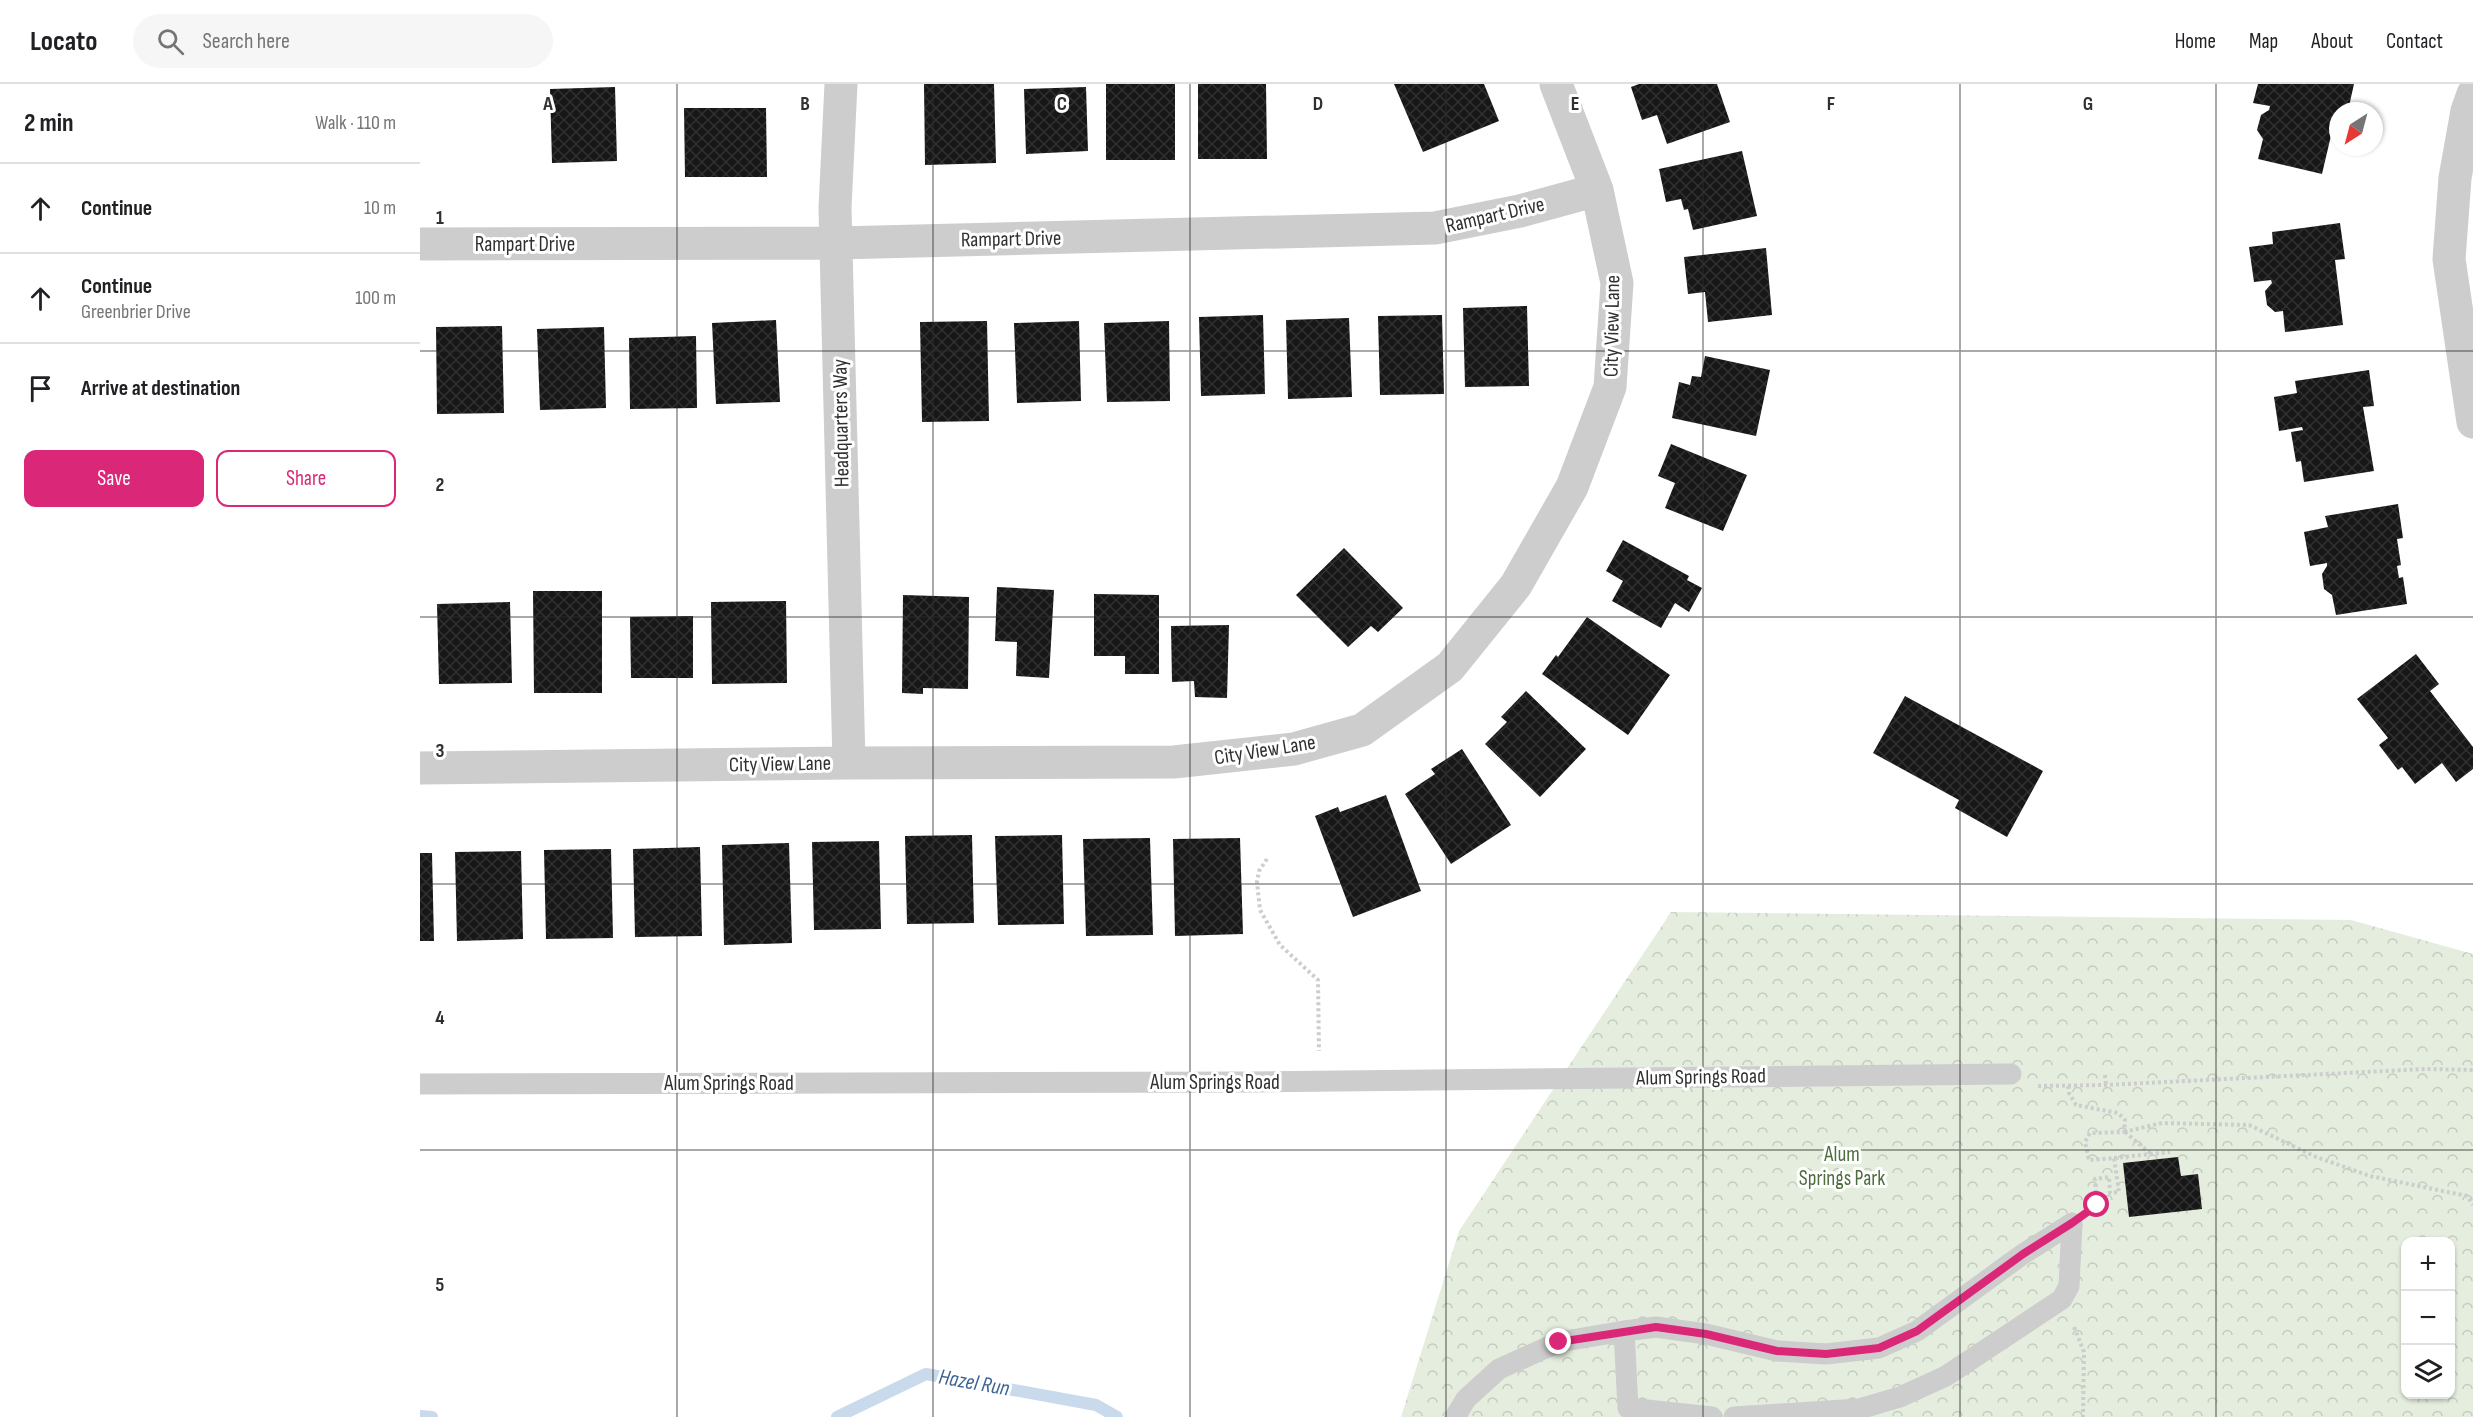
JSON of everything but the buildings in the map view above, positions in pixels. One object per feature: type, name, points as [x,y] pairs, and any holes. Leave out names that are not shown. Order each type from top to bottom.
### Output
[{"type":"street","name":"Headquarters Way","points":[[841,84],[835,208],[849,763]]},
{"type":"street","name":"City View Lane","points":[[420,768],[1174,762],[1294,749],[1362,730],[1450,667],[1516,585],[1572,487],[1610,387],[1617,283],[1597,190],[1556,84]]},
{"type":"street","points":[[2473,94],[2467,111],[2464,180],[2449,259],[2473,422]]},
{"type":"street","name":"Rampart Drive","points":[[420,244],[837,243],[1434,228],[1520,212],[1597,190]]},
{"type":"lane","name":"Alum Springs Road","points":[[420,1084],[1250,1082],[2011,1074]]},
{"type":"lane","points":[[1734,1417],[1859,1409],[1900,1397],[1946,1376],[2062,1299],[2069,1286],[2072,1223]]},
{"type":"lane","points":[[1455,1417],[1466,1399],[1499,1369],[1559,1342],[1624,1331],[1656,1327],[1706,1334],[1787,1352],[1826,1354],[1879,1348],[1917,1331],[2023,1254],[2072,1223]]},
{"type":"lane","points":[[1624,1331],[1628,1408],[1712,1417]]},
{"type":"path","points":[[1267,859],[1259,870],[1257,882],[1260,910],[1280,945],[1318,980],[1319,1032]]},
{"type":"path","points":[[2106,1075],[2106,1085]]},
{"type":"path","points":[[2078,1077],[2079,1086]]},
{"type":"path","points":[[2068,1086],[2076,1105],[2122,1116],[2125,1120],[2124,1132]]},
{"type":"path","points":[[2170,1152],[2089,1160],[2085,1142],[2090,1134],[2124,1132],[2162,1123],[2248,1125],[2316,1157],[2370,1176],[2468,1196],[2473,1205]]},
{"type":"path","points":[[2124,1132],[2151,1154]]},
{"type":"path","points":[[2072,1223],[2097,1205],[2095,1179],[2109,1177],[2110,1193],[2119,1192],[2114,1158]]},
{"type":"path","points":[[2062,1299],[2084,1352],[2084,1417]]},
{"type":"green space","name":"Alum Springs Park","points":[[1671,912],[2351,920],[2473,954],[2473,1417],[1401,1417],[1459,1231]]},
{"type":"waterway","name":"Hazel Run","points":[[837,1417],[926,1374],[1096,1405],[1117,1417]]},
{"type":"waterway","name":"Hazel Run","points":[[420,1416],[432,1417]]},
{"type":"route","points":[[1559,1342],[1656,1327],[1706,1334],[1777,1351],[1826,1354],[1879,1348],[1917,1331],[2023,1254],[2097,1205]]}]
